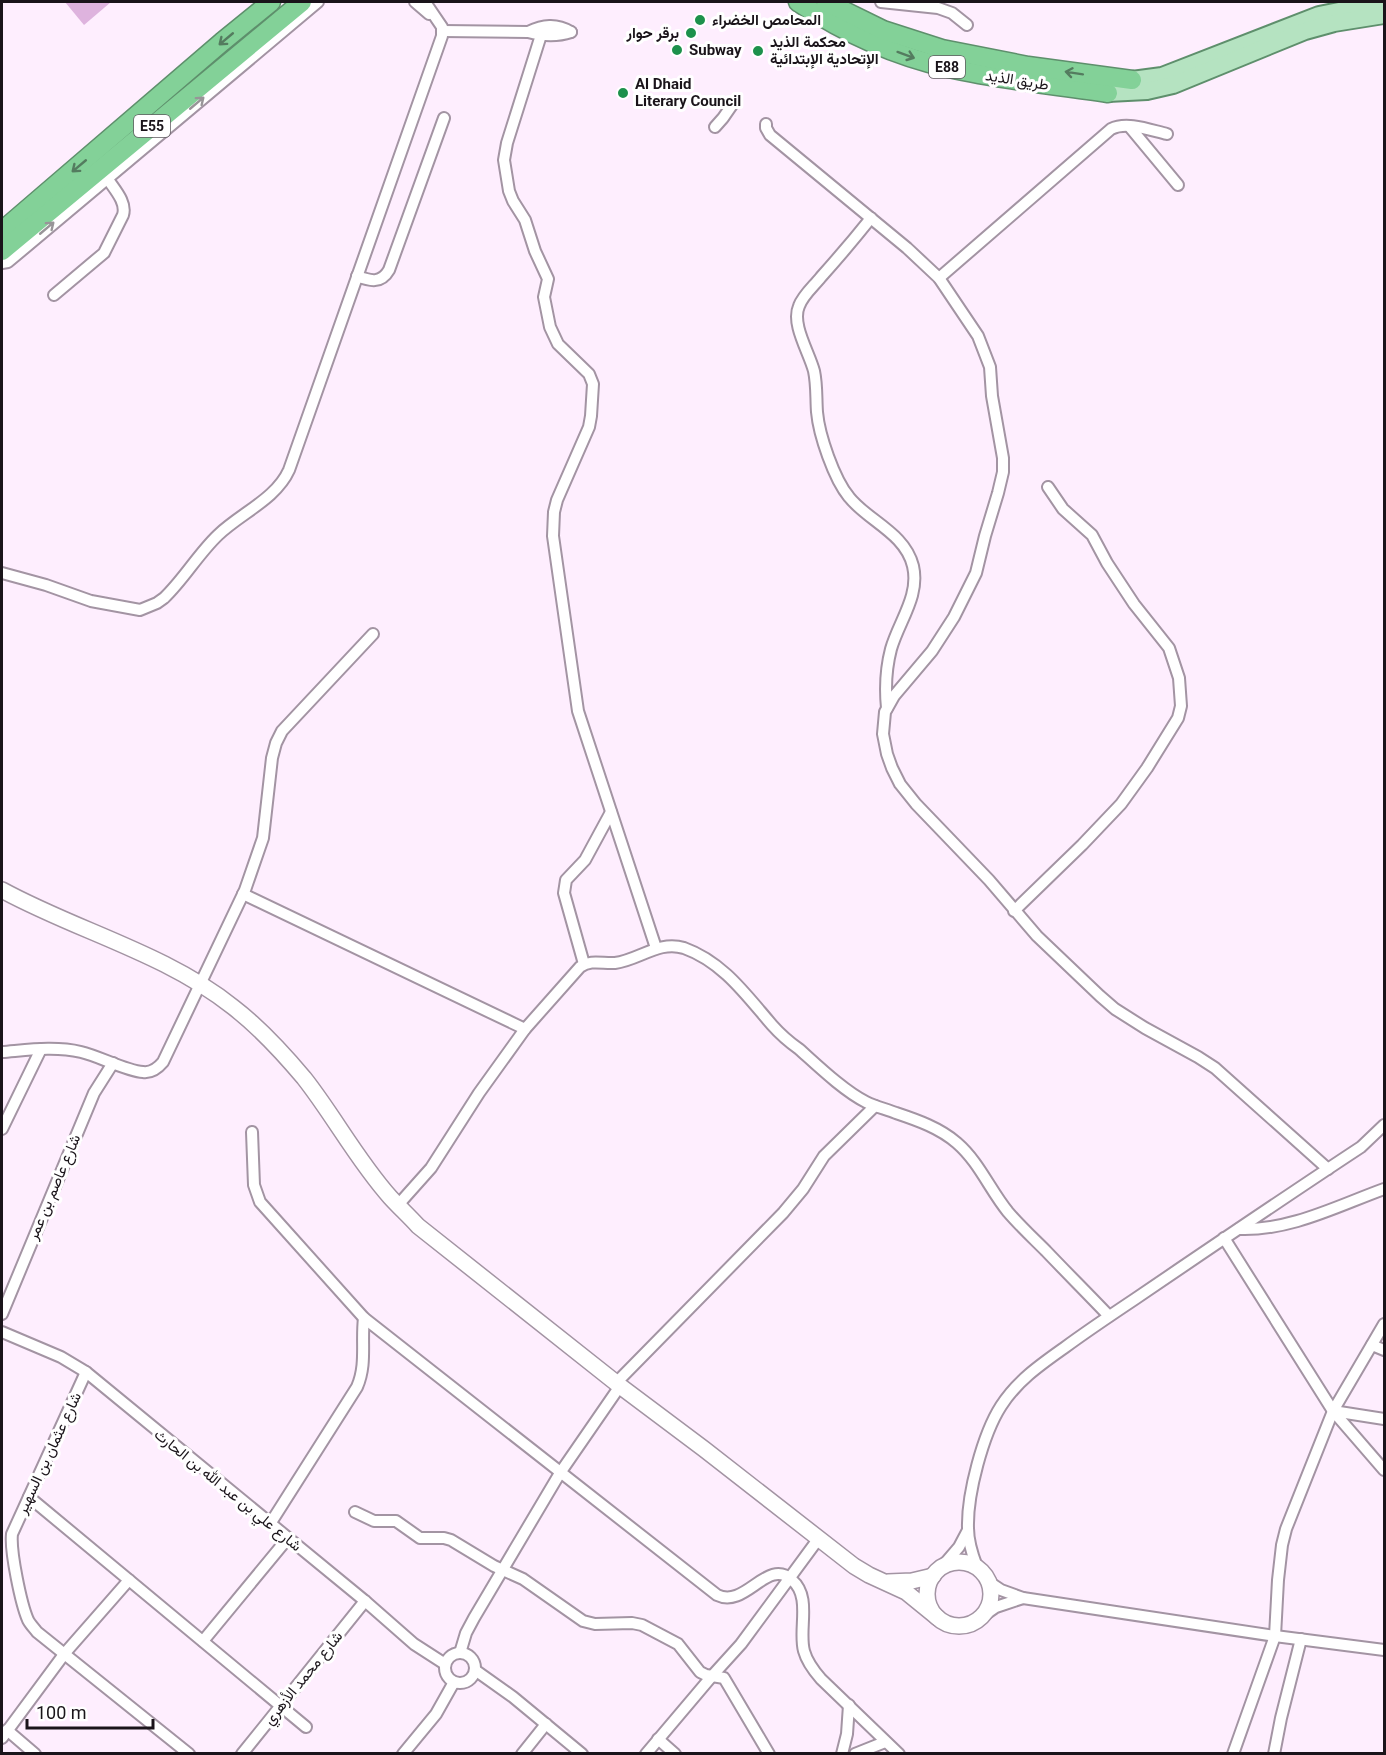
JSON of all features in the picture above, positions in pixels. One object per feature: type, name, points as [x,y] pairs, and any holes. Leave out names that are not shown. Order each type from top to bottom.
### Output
[{"type":"highway","name":"E55","points":[[2,231],[271,2]]},
{"type":"highway","name":"E55","points":[[2,251],[302,2]]},
{"type":"highway","name":"طريق الذيد","points":[[798,2],[824,19],[876,44],[934,64],[1005,78],[1108,93]]},
{"type":"highway","name":"طريق الذيد","points":[[826,2],[883,30],[942,49],[1028,66],[1132,80]]},
{"type":"main road","points":[[1132,80],[1153,78],[1180,70],[1313,17],[1384,2]]},
{"type":"main road","points":[[1108,93],[1147,91],[1173,85],[1319,27],[1384,15]]},
{"type":"street","points":[[2,263],[8,262],[318,2]]},
{"type":"street","points":[[2,573],[91,601],[140,610],[164,598],[216,537],[273,492],[286,476],[442,31],[440,23],[415,2]]},
{"type":"street","points":[[425,2],[434,17]]},
{"type":"street","points":[[881,2],[938,8],[952,13],[967,25]]},
{"type":"street","points":[[442,31],[528,32],[553,36],[571,32],[549,25],[528,32]]},
{"type":"street","points":[[541,35],[504,160],[510,196],[525,220],[535,251],[548,279],[544,297],[553,336],[564,351],[589,374],[592,384],[590,427],[557,500],[553,536],[578,711],[656,948]]},
{"type":"street","points":[[715,127],[732,105]]},
{"type":"street","points":[[357,276],[368,280],[378,280],[387,274],[444,118]]},
{"type":"street","points":[[766,124],[770,135],[871,218],[939,278],[974,330],[987,356],[990,368],[992,396],[1003,452],[1003,472],[974,577],[945,633],[894,696],[887,709],[883,724],[885,744],[892,768],[900,783],[916,804],[989,880],[1053,953],[1108,1003],[1156,1035],[1215,1068],[1328,1169]]},
{"type":"street","points":[[939,278],[1109,130],[1116,126],[1129,126],[1167,134]]},
{"type":"street","points":[[1129,126],[1178,185]]},
{"type":"street","points":[[54,295],[104,254],[123,216],[125,209],[123,203],[106,178]]},
{"type":"street","points":[[871,218],[802,300],[796,318],[814,373],[820,426],[838,481],[858,507],[898,540],[908,553],[913,568],[913,592],[896,634],[888,662],[885,693],[887,709]]},
{"type":"street","points":[[1014,911],[1121,804],[1148,768],[1178,718],[1181,706],[1179,678],[1169,648],[1129,597],[1092,535],[1063,509],[1048,487]]},
{"type":"street","points":[[2,1052],[61,1049],[79,1052],[144,1072],[158,1067],[163,1062],[243,894],[263,838],[272,758],[276,743],[282,731],[373,634]]},
{"type":"street","points":[[584,964],[564,893],[564,885],[570,875],[585,860],[611,812]]},
{"type":"street","points":[[2,890],[84,929],[164,963],[201,983],[234,1007],[275,1046],[304,1079],[389,1197],[418,1226],[854,1566],[915,1598],[938,1618],[956,1626],[966,1626],[996,1606],[1023,1598]]},
{"type":"street","points":[[243,894],[525,1029]]},
{"type":"street","points":[[398,1205],[431,1168],[479,1092],[525,1029],[584,964],[624,962],[666,946],[683,948],[712,963],[742,989],[772,1025],[853,1095],[875,1106],[918,1121],[956,1142],[974,1161],[1010,1214],[1110,1316]]},
{"type":"street","points":[[2,1129],[41,1049]]},
{"type":"street","name":"شارع عاصم بن عمر","points":[[2,1314],[94,1093],[113,1063]]},
{"type":"street","points":[[460,1653],[470,1626],[560,1473],[618,1384],[783,1213],[803,1189],[824,1156],[875,1106]]},
{"type":"street","points":[[976,1567],[971,1552],[968,1516],[976,1471],[990,1426],[1001,1406],[1030,1372],[1360,1147],[1384,1125]]},
{"type":"street","points":[[252,1132],[254,1185],[260,1202],[364,1318],[717,1595],[726,1598],[736,1597],[769,1576],[783,1575],[789,1578],[798,1587],[802,1600],[803,1644],[807,1659],[816,1673],[899,1754]]},
{"type":"street","points":[[1239,1228],[1262,1229],[1284,1226],[1384,1189]]},
{"type":"street","points":[[1224,1238],[1333,1411],[1384,1470]]},
{"type":"street","points":[[270,1524],[357,1387],[362,1376],[364,1362],[364,1318]]},
{"type":"street","points":[[1233,1754],[1275,1636],[1278,1580],[1286,1529],[1333,1411],[1384,1324]]},
{"type":"street","name":"شارع علي بن عبد الله بن الحارث","points":[[2,1332],[61,1357],[86,1372],[365,1601],[414,1644],[445,1664]]},
{"type":"street","points":[[1372,1345],[1384,1350]]},
{"type":"street","name":"شارع عثمان بن السهير","points":[[64,1653],[37,1632],[29,1621],[23,1604],[11,1545],[12,1534],[86,1372]]},
{"type":"street","points":[[1333,1411],[1384,1419]]},
{"type":"street","points":[[29,1497],[306,1727]]},
{"type":"street","points":[[356,1512],[374,1521],[396,1521],[420,1538],[448,1538],[503,1571],[523,1579],[583,1621],[595,1624],[632,1623],[646,1627],[673,1641],[700,1672],[722,1677],[725,1680],[769,1754]]},
{"type":"street","points":[[938,1618],[927,1598],[928,1586],[959,1547],[968,1530]]},
{"type":"street","points":[[203,1641],[288,1538]]},
{"type":"street","points":[[646,1754],[741,1644],[819,1538]]},
{"type":"street","points":[[885,1582],[912,1581],[937,1572],[949,1564],[968,1563],[984,1574],[991,1589],[990,1604],[982,1616]]},
{"type":"street","points":[[35,1754],[4,1734],[64,1653],[129,1580]]},
{"type":"street","points":[[989,1582],[1000,1590],[1023,1598],[1384,1650]]},
{"type":"street","name":"شارع محمد الأزهري","points":[[242,1754],[365,1601]]},
{"type":"street","points":[[1274,1754],[1301,1639]]},
{"type":"street","points":[[64,1653],[189,1754]]},
{"type":"street","points":[[460,1653],[470,1657],[475,1670],[468,1681],[461,1683],[454,1682],[447,1677],[444,1668],[450,1656],[460,1653]]},
{"type":"street","points":[[475,1670],[513,1697],[582,1754]]},
{"type":"street","points":[[403,1754],[436,1714],[454,1682]]},
{"type":"street","points":[[842,1754],[847,1734],[849,1705]]},
{"type":"street","points":[[522,1754],[546,1724]]},
{"type":"street","points":[[658,1739],[675,1754]]},
{"type":"street","points":[[855,1754],[885,1742]]},
{"type":"shaded area","points":[[65,2],[111,2],[84,25]]},
{"type":"place","name":"المحامص الخضراء","points":[[700,20]]},
{"type":"place","name":"برقر حوار","points":[[691,33]]},
{"type":"place","name":"Subway","points":[[677,50]]},
{"type":"place","name":"محكمة الذيد الإتحادية الإبتدائية","points":[[758,51]]},
{"type":"place","name":"Al Dhaid Literary Council","points":[[623,93]]}]
